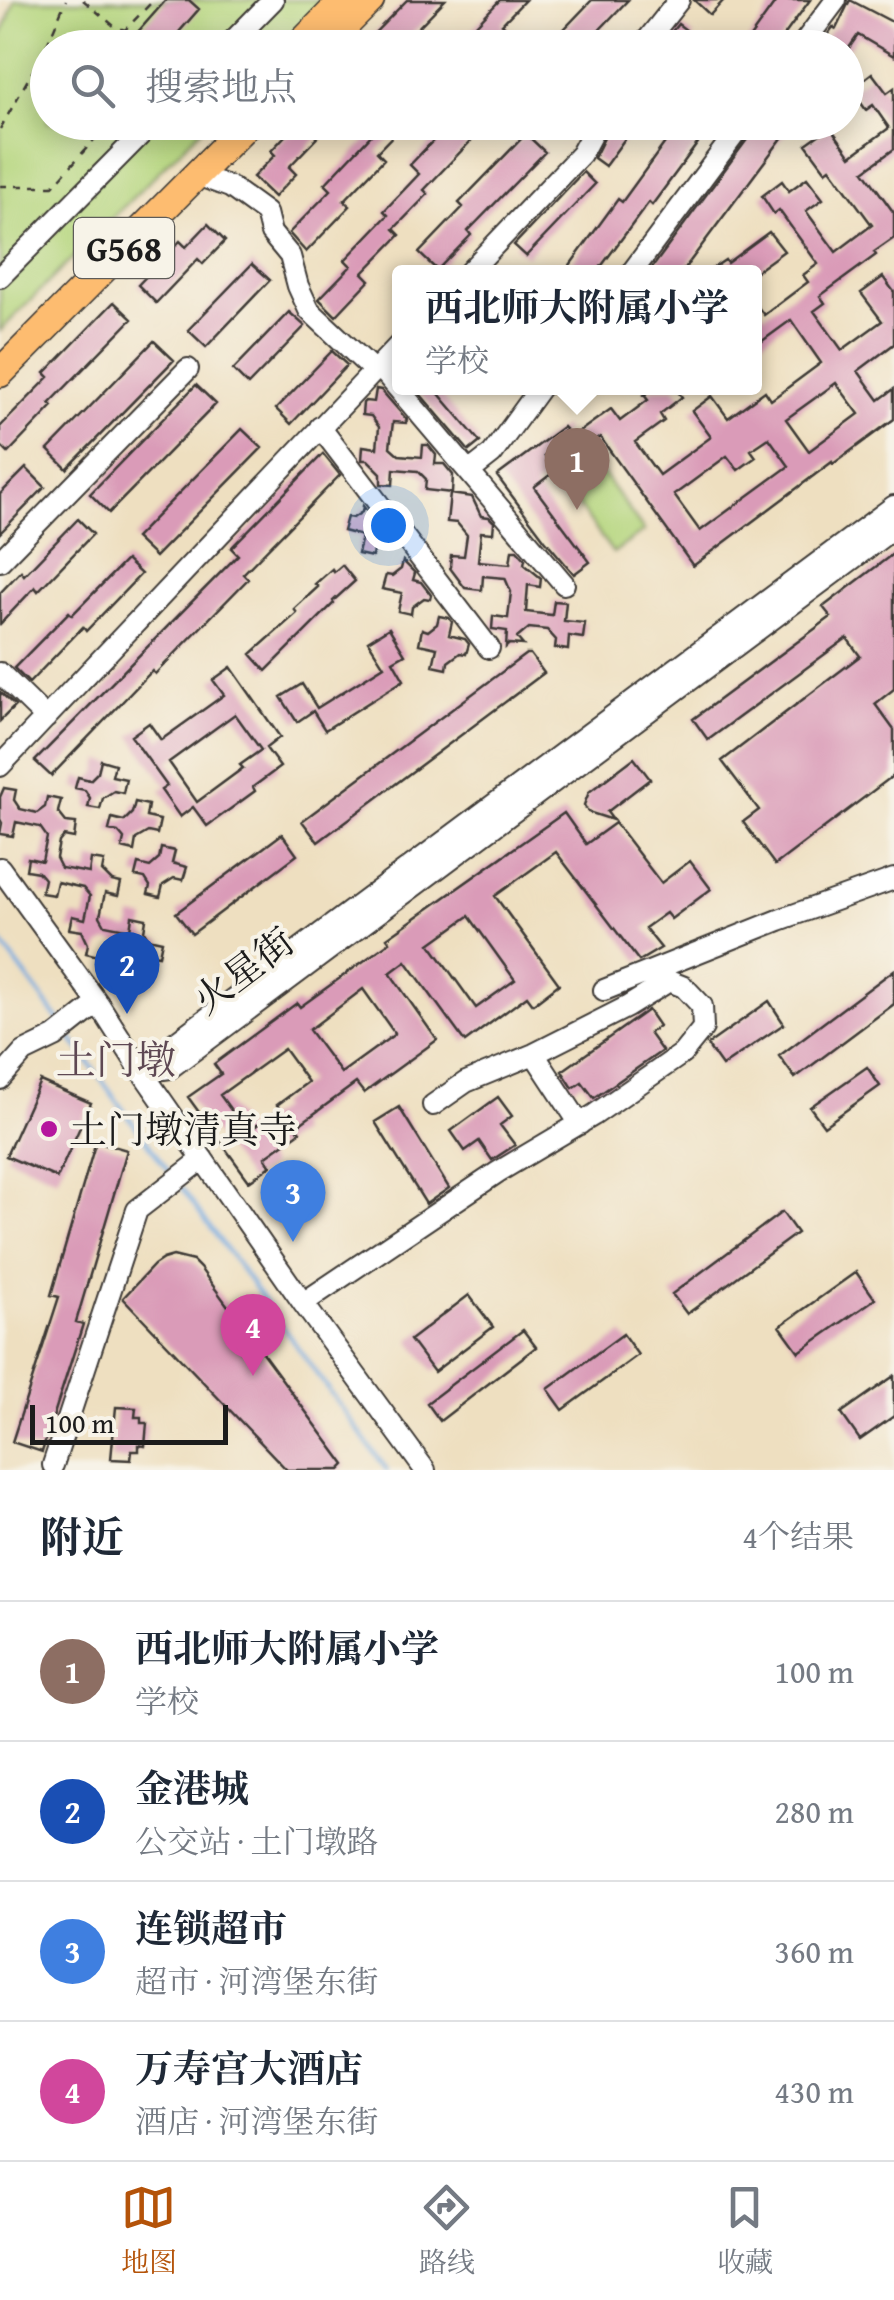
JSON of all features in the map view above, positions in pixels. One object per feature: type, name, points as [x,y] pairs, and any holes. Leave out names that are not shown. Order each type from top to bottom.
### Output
[{"type":"highway","points":[[315,30],[344,0]]},
{"type":"highway","points":[[341,30],[370,0]]},
{"type":"highway","name":"G568","points":[[0,348],[204,140]]},
{"type":"highway","name":"G568","points":[[0,373],[231,140]]},
{"type":"street","points":[[244,30],[273,0]]},
{"type":"street","points":[[655,30],[679,0]]},
{"type":"street","points":[[814,30],[836,0]]},
{"type":"street","points":[[0,277],[135,140]]},
{"type":"street","points":[[476,265],[581,154],[588,140]]},
{"type":"street","points":[[637,265],[731,140]]},
{"type":"street","points":[[197,175],[230,187],[266,212],[271,233],[290,256],[309,310],[392,386]]},
{"type":"street","points":[[0,766],[392,352]]},
{"type":"street","points":[[0,561],[188,369]]},
{"type":"street","points":[[400,395],[564,584]]},
{"type":"street","points":[[469,472],[492,454],[535,395]]},
{"type":"street","points":[[320,427],[488,648]]},
{"type":"street","name":"火星街","points":[[142,1072],[162,1052],[894,506]]},
{"type":"street","name":"火星街","points":[[142,1072],[170,1068],[894,528]]},
{"type":"street","points":[[0,673],[46,718]]},
{"type":"street","points":[[0,868],[425,1470]]},
{"type":"street","points":[[604,990],[894,878]]},
{"type":"street","points":[[304,1303],[682,1054],[703,1028],[702,1006],[684,986],[669,981],[534,1054],[466,1082],[433,1105]]},
{"type":"street","points":[[0,1078],[24,1052],[54,1038],[98,1003]]},
{"type":"street","points":[[534,1054],[580,1124]]},
{"type":"street","points":[[53,1465],[137,1210],[203,1159]]},
{"type":"path","points":[[53,30],[66,0]]},
{"type":"path","points":[[83,0],[114,26],[125,30],[154,0]]},
{"type":"path","points":[[0,128],[30,76]]},
{"type":"path","points":[[0,186],[53,186],[94,140]]},
{"type":"green space","points":[[15,0],[329,0],[299,30],[30,30],[30,140],[190,140],[0,331],[0,41]]},
{"type":"green space","points":[[602,473],[644,531],[613,553],[571,496]]},
{"type":"building","points":[[166,0],[189,0],[199,9],[181,30],[140,30]]},
{"type":"building","points":[[407,0],[445,0],[416,30],[378,30]]},
{"type":"building","points":[[500,0],[525,0],[502,24],[509,30],[471,30]]},
{"type":"building","points":[[592,0],[628,0],[599,30],[563,30]]},
{"type":"building","points":[[694,0],[724,0],[710,15]]},
{"type":"building","points":[[777,0],[810,0],[788,30],[755,30]]},
{"type":"building","points":[[850,0],[894,23],[894,56],[864,38],[864,30],[831,30],[836,29]]},
{"type":"building","points":[[872,73],[887,93],[894,88],[894,149],[864,171],[894,213],[894,238],[820,296],[825,303],[814,311],[842,350],[882,321],[861,293],[883,277],[894,292],[894,344],[858,371],[879,400],[894,389],[894,419],[693,566],[600,437],[534,487],[590,562],[574,574],[497,476],[563,427],[544,457],[611,409],[620,421],[648,400],[644,395],[680,395],[660,414],[664,421],[635,442],[659,475],[711,437],[692,411],[712,396],[728,418],[765,391],[771,400],[821,363],[791,320],[762,341],[762,312],[764,315],[808,282],[803,275],[818,264],[779,210],[774,214],[762,196],[782,181],[789,191],[807,178],[823,199],[806,211],[836,252],[872,225],[830,168],[826,171],[806,144],[812,140],[839,140],[851,156],[889,128],[873,105],[866,110],[864,79]],"holes":[[[836,383],[859,414],[809,451],[786,419]],[[769,438],[789,466],[700,531],[674,495],[727,456],[738,470],[756,457],[751,450]]]},
{"type":"building","points":[[281,140],[315,140],[289,167],[296,174],[274,197],[253,177],[275,155],[271,151]]},
{"type":"building","points":[[366,140],[389,140],[377,152],[384,159],[344,201],[350,206],[306,252],[289,233],[331,190],[325,184]]},
{"type":"building","points":[[434,140],[472,140],[424,190],[428,194],[394,229],[400,235],[363,273],[370,280],[336,316],[319,299],[351,266],[345,260],[388,215],[384,211],[419,174],[410,165]]},
{"type":"building","points":[[520,140],[532,140],[545,152],[468,231],[471,235],[442,265],[432,265],[419,253],[463,207],[459,203]]},
{"type":"building","points":[[603,140],[624,140],[605,166],[594,158]]},
{"type":"building","points":[[667,140],[700,140],[602,265],[570,265],[618,199],[622,202]]},
{"type":"building","points":[[747,140],[781,140],[687,265],[654,265]]},
{"type":"building","points":[[583,172],[595,184],[526,256],[514,245]]},
{"type":"building","points":[[208,224],[225,241],[203,264],[198,259],[156,303],[138,285],[180,241],[186,247]]},
{"type":"building","points":[[769,232],[784,251],[762,267],[718,265],[725,260],[727,263]]},
{"type":"building","points":[[252,264],[270,280],[206,347],[188,330]]},
{"type":"building","points":[[114,302],[132,319],[50,403],[53,406],[8,453],[0,445],[0,427],[49,377],[45,373]]},
{"type":"building","points":[[289,312],[305,326],[248,385],[233,370]]},
{"type":"building","points":[[154,341],[174,360],[67,469],[48,450]]},
{"type":"building","points":[[332,351],[347,365],[291,424],[276,409]]},
{"type":"building","points":[[196,385],[216,404],[109,513],[90,494]]},
{"type":"building","points":[[376,389],[407,420],[393,422],[390,447],[399,455],[422,457],[423,445],[428,445],[436,455],[435,464],[444,464],[453,475],[452,493],[425,490],[426,479],[418,471],[394,469],[393,485],[381,484],[381,473],[368,460],[362,460],[363,446],[377,448],[379,427],[371,416],[362,415],[363,403],[374,402]]},
{"type":"building","points":[[421,395],[440,395],[480,442],[469,451]]},
{"type":"building","points":[[242,429],[262,448],[155,557],[135,538]]},
{"type":"building","points":[[323,454],[340,475],[243,574],[248,579],[51,776],[35,761],[238,555],[231,548]]},
{"type":"building","points":[[26,468],[45,487],[0,533],[0,494]]},
{"type":"building","points":[[450,494],[472,497],[481,516],[494,522],[493,533],[481,532],[478,561],[510,564],[512,550],[517,550],[525,559],[524,564],[541,578],[540,587],[528,585],[526,612],[552,615],[554,601],[566,602],[564,621],[585,623],[583,638],[569,636],[568,650],[555,648],[556,640],[547,630],[529,628],[517,638],[523,645],[506,647],[507,631],[492,629],[493,616],[508,618],[511,592],[505,578],[483,576],[482,590],[465,588],[450,568],[451,555],[464,556],[467,535],[457,523],[447,522]]},
{"type":"building","points":[[363,506],[390,542],[385,540],[373,550],[372,557],[358,554],[362,536],[343,531],[347,517],[362,512]]},
{"type":"building","points":[[78,519],[93,534],[0,624],[0,593],[21,571],[24,575]]},
{"type":"building","points":[[894,553],[894,689],[875,704],[894,730],[894,775],[775,865],[743,822],[759,810],[722,761],[860,656],[847,638],[708,740],[693,719],[831,617],[823,607]]},
{"type":"building","points":[[126,560],[141,574],[29,683],[14,668]]},
{"type":"building","points":[[403,561],[415,573],[413,580],[421,582],[431,595],[412,607],[411,614],[398,611],[402,593],[382,589],[386,575],[392,576],[401,569]]},
{"type":"building","points":[[342,565],[355,581],[266,671],[251,654],[297,613],[294,609],[318,587],[315,584]]},
{"type":"building","points":[[439,616],[452,622],[449,635],[469,644],[466,654],[460,653],[448,662],[447,669],[433,666],[437,648],[419,644],[422,629],[428,631],[437,624]]},
{"type":"building","points":[[389,628],[405,654],[393,661],[404,680],[325,730],[313,711],[297,722],[281,697],[302,684],[317,708],[384,666],[368,641]]},
{"type":"building","points":[[526,654],[544,673],[318,842],[302,821]]},
{"type":"building","points":[[231,667],[280,737],[266,748],[280,767],[207,826],[193,807],[180,817],[161,790],[167,786],[131,736],[149,723],[161,740],[224,695],[213,680]],"holes":[[[235,714],[261,750],[197,802],[169,762]]]},
{"type":"building","points":[[0,692],[15,706],[0,721]]},
{"type":"building","points":[[634,758],[650,779],[607,812],[613,820],[588,812],[584,805],[589,792]]},
{"type":"building","points":[[101,760],[115,764],[112,776],[126,779],[123,793],[114,791],[103,798],[100,809],[88,807],[90,798],[85,790],[75,788],[78,777],[90,780],[98,772]]},
{"type":"building","points":[[4,788],[16,790],[14,800],[20,809],[37,813],[45,807],[47,797],[61,800],[58,812],[66,822],[76,823],[74,838],[64,836],[59,842],[56,858],[61,868],[89,873],[91,859],[104,861],[102,871],[112,881],[121,883],[118,896],[105,893],[100,916],[105,925],[130,930],[132,916],[146,919],[144,931],[148,938],[162,941],[159,955],[145,958],[143,967],[130,964],[127,945],[108,941],[100,946],[98,956],[86,953],[88,944],[82,931],[69,929],[72,916],[85,919],[90,896],[83,888],[57,882],[54,895],[41,893],[44,879],[38,872],[26,870],[28,858],[42,861],[47,837],[40,827],[16,822],[13,836],[0,834],[0,797]]},
{"type":"building","points":[[135,802],[148,805],[146,817],[160,820],[157,834],[148,832],[136,839],[134,851],[122,848],[124,839],[109,830],[112,818],[124,821]]},
{"type":"building","points":[[564,813],[586,844],[615,823],[661,883],[690,861],[711,889],[671,919],[666,913],[645,928],[661,948],[639,961],[556,852],[495,896],[559,984],[533,1004],[527,996],[465,1042],[406,961],[390,973],[437,1040],[364,1093],[356,1083],[296,1127],[300,1132],[265,1157],[271,1166],[249,1181],[188,1097],[221,1074],[214,1064],[390,942],[387,938]],"holes":[[[469,916],[515,980],[476,1008],[430,944]],[[363,989],[395,1034],[341,1073],[309,1030]],[[284,1049],[308,1082],[277,1105],[280,1109],[247,1132],[220,1095]]]},
{"type":"building","points":[[282,834],[297,855],[192,934],[176,913]]},
{"type":"building","points":[[161,848],[175,851],[172,863],[187,867],[183,880],[174,878],[163,885],[160,897],[148,894],[150,886],[145,878],[135,876],[138,864],[150,867],[159,859]]},
{"type":"building","points":[[894,970],[894,1004],[795,1078],[779,1056]]},
{"type":"building","points":[[769,1001],[784,1024],[722,1066],[707,1045]]},
{"type":"building","points":[[648,1010],[659,1026],[649,1033],[662,1051],[594,1098],[582,1082],[573,1088],[562,1071]]},
{"type":"building","points":[[867,1067],[880,1086],[824,1126],[810,1107]]},
{"type":"building","name":"土门墩清真寺","points":[[40,1081],[91,1103],[57,1178],[6,1156]]},
{"type":"building","points":[[498,1097],[512,1116],[500,1125],[515,1145],[492,1160],[479,1141],[465,1151],[451,1131]]},
{"type":"building","points":[[399,1107],[449,1188],[426,1204],[375,1122]]},
{"type":"building","points":[[96,1141],[127,1150],[76,1322],[83,1324],[42,1452],[12,1442],[59,1297],[51,1295]]},
{"type":"building","points":[[782,1212],[797,1233],[687,1314],[672,1294]]},
{"type":"building","points":[[173,1256],[193,1261],[200,1268],[345,1465],[340,1470],[287,1470],[123,1298],[154,1265]]},
{"type":"building","points":[[856,1272],[875,1299],[799,1352],[780,1326]]},
{"type":"building","points":[[469,1295],[493,1327],[434,1372],[410,1340]]},
{"type":"building","points":[[523,1330],[536,1347],[440,1421],[427,1403]]},
{"type":"building","points":[[623,1334],[638,1355],[563,1410],[548,1389]]},
{"type":"building","points":[[894,1376],[894,1416],[860,1440],[841,1413]]},
{"type":"building","points":[[116,1407],[136,1408],[135,1417],[147,1423],[145,1446],[139,1445],[139,1451],[132,1451],[131,1460],[111,1459]]},
{"type":"waterway","points":[[0,941],[60,1022]]},
{"type":"waterway","points":[[68,1034],[172,1176]]},
{"type":"waterway","points":[[181,1187],[387,1470]]},
{"type":"place","name":"西北师大附属小学","points":[[577,510]]},
{"type":"place","name":"金港城","points":[[127,1014]]},
{"type":"place","name":"土门墩清真寺","points":[[49,1129]]},
{"type":"place","name":"连锁超市","points":[[293,1242]]},
{"type":"place","name":"万寿宫大酒店","points":[[253,1376]]},
{"type":"district","name":"土门墩","points":[[116,1059]]}]
